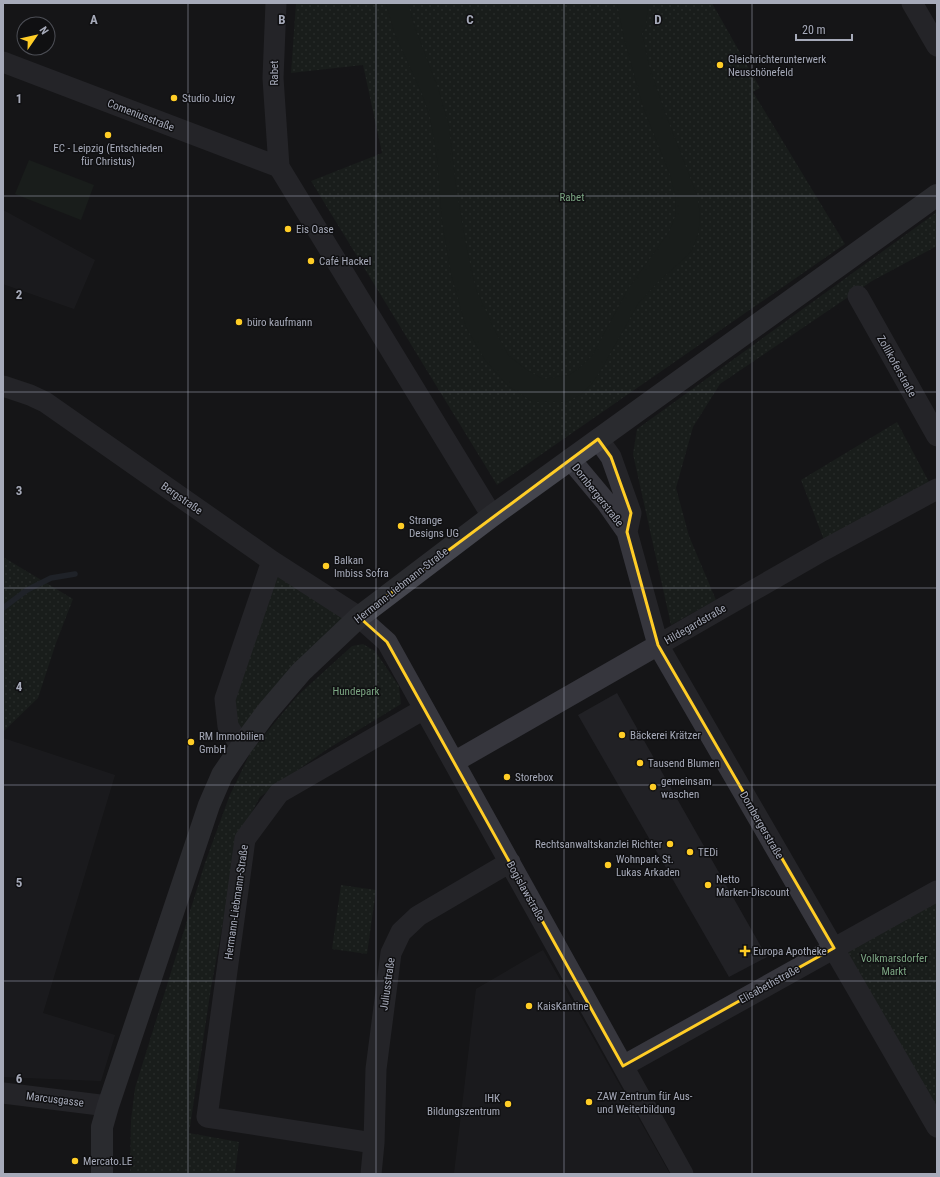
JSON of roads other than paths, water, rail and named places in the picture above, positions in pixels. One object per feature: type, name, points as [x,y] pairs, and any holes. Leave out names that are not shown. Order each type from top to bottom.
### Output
[{"type":"street","name":"Rabet","points":[[276,3],[273,78],[279,167],[492,516]]},
{"type":"street","points":[[912,3],[937,46]]},
{"type":"street","name":"Comeniusstraße","points":[[3,62],[279,167]]},
{"type":"street","name":"Hermann-Liebmann-Straße","points":[[102,1174],[102,1127],[108,1106],[209,805],[222,775],[266,713],[301,672],[359,617],[492,516],[937,195]]},
{"type":"street","name":"Zollikoferstraße","points":[[858,296],[937,436]]},
{"type":"street","name":"Bergstraße","points":[[3,386],[30,395],[44,402],[272,562],[359,617]]},
{"type":"street","name":"Dornbergerstraße","points":[[584,449],[606,502],[626,532],[658,645],[834,948],[934,1115]]},
{"type":"street","name":"Dornbergerstraße","points":[[584,449],[611,457],[631,513],[626,532]]},
{"type":"street","name":"Hildegardstraße","points":[[454,762],[822,551],[937,489]]},
{"type":"street","points":[[241,747],[228,726],[225,699],[272,562]]},
{"type":"street","name":"Bogislawstraße","points":[[359,617],[386,642],[683,1174]]},
{"type":"street","name":"Hermann-Liebmann-Straße","points":[[374,1143],[207,1117],[245,839],[279,793],[424,709]]},
{"type":"street","name":"Juliusstraße","points":[[371,1174],[374,1143],[376,1069],[391,953],[394,946],[401,932],[418,916],[510,862]]},
{"type":"street","name":"Elisabethstraße","points":[[623,1066],[937,891]]},
{"type":"street","name":"Marcusgasse","points":[[3,1093],[108,1106]]},
{"type":"waterway","points":[[3,608],[27,590],[51,578],[75,574]]},
{"type":"place","name":"Gleichrichterunterwerk Neuschönefeld","points":[[720,65]]},
{"type":"place","name":"Studio Juicy","points":[[174,98]]},
{"type":"place","name":"EC - Leipzig (Entschieden für Christus)","points":[[108,135]]},
{"type":"place","name":"Eis Oase","points":[[288,229]]},
{"type":"place","name":"Café Hackel","points":[[311,261]]},
{"type":"place","name":"büro kaufmann","points":[[239,322]]},
{"type":"place","name":"Strange Designs UG","points":[[401,526]]},
{"type":"place","name":"Balkan Imbiss Sofra","points":[[326,566]]},
{"type":"place","name":"Bäckerei Krätzer","points":[[622,735]]},
{"type":"place","name":"RM Immobilien GmbH","points":[[191,742]]},
{"type":"place","name":"Tausend Blumen","points":[[640,763]]},
{"type":"place","name":"Storebox","points":[[507,777]]},
{"type":"place","name":"gemeinsam waschen","points":[[653,787]]},
{"type":"place","name":"Rechtsanwaltskanzlei Richter","points":[[670,844]]},
{"type":"place","name":"TEDi","points":[[690,852]]},
{"type":"place","name":"Wohnpark St. Lukas Arkaden","points":[[608,865]]},
{"type":"place","name":"Netto Marken-Discount","points":[[708,885]]},
{"type":"place","name":"Europa Apotheke","points":[[745,951]]},
{"type":"place","name":"KaisKantine","points":[[529,1006]]},
{"type":"place","name":"ZAW Zentrum für Aus- und Weiterbildung","points":[[589,1102]]},
{"type":"place","name":"IHK Bildungszentrum","points":[[508,1104]]},
{"type":"place","name":"Mercato.LE","points":[[75,1161]]},
{"type":"park label","name":"Hundepark","points":[[356,691]]},
{"type":"park label","name":"Volkmarsdorfer Markt","points":[[894,964]]}]
